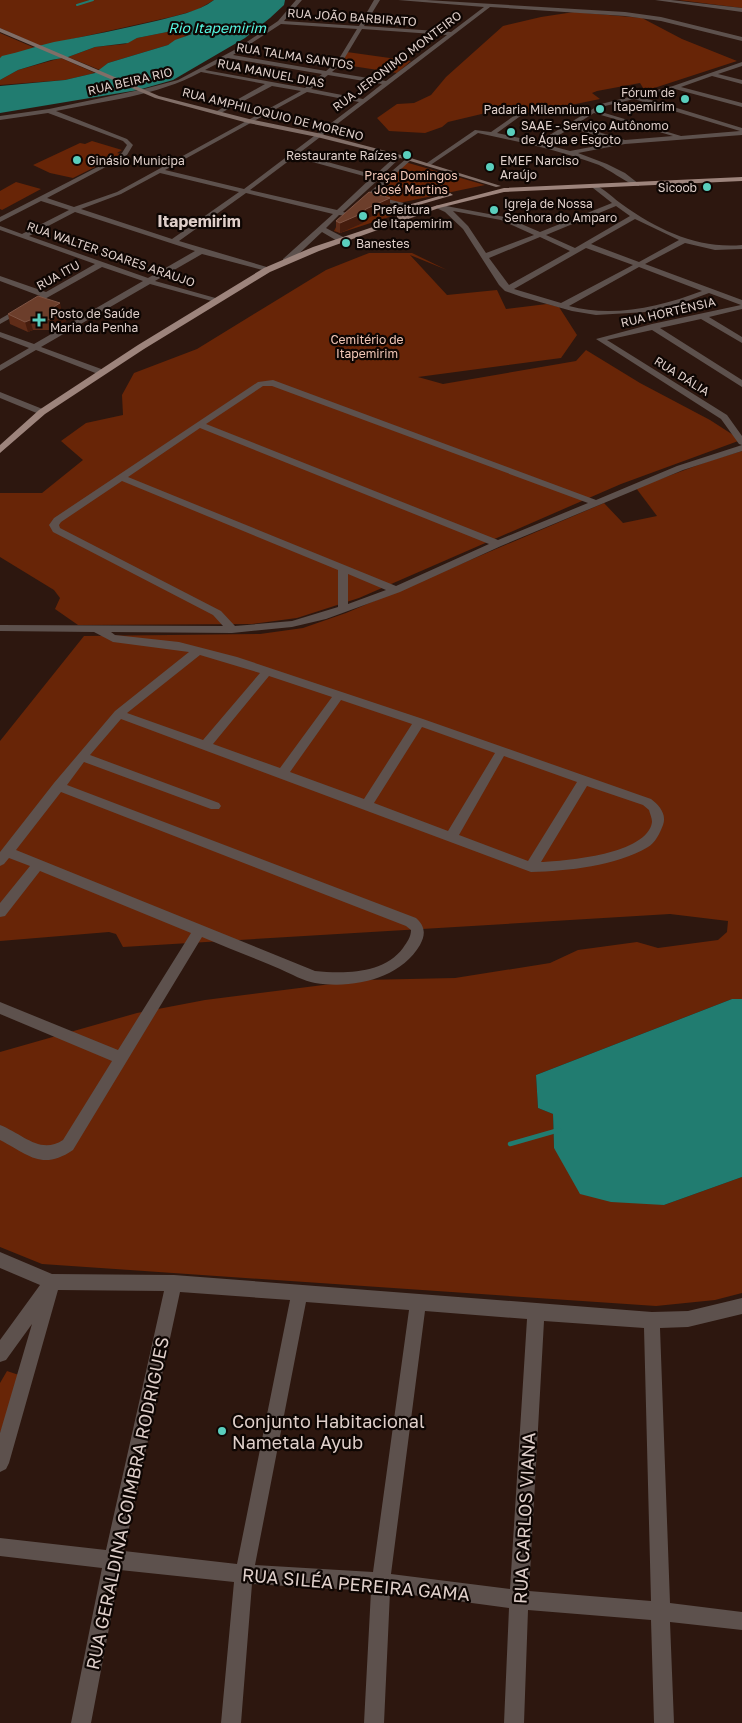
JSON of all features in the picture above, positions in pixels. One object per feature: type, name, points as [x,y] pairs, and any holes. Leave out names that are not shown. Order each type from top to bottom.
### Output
[{"type":"main road","name":"RUA AMPHILOQUIO DE MORENO","points":[[0,30],[29,44],[163,99],[248,121],[317,135],[409,159]]},
{"type":"main road","points":[[409,159],[501,188],[596,187],[742,180]]},
{"type":"main road","points":[[398,219],[410,206],[429,200],[489,190],[498,193],[501,188]]},
{"type":"main road","points":[[0,450],[42,412],[101,372],[267,270],[398,219],[489,190]]},
{"type":"street","name":"RUA BEIRA RIO","points":[[0,118],[49,111],[167,86],[202,71],[280,22],[299,0]]},
{"type":"street","points":[[23,236],[76,209],[113,196],[305,91],[339,63],[377,0]]},
{"type":"street","points":[[401,0],[637,15],[742,39]]},
{"type":"street","points":[[658,0],[742,10]]},
{"type":"street","points":[[506,7],[525,1],[536,8]]},
{"type":"street","name":"RUA JERONIMO MONTEIRO","points":[[173,242],[294,155],[317,135],[365,101],[490,5]]},
{"type":"street","name":"RUA JOÃO BARBIRATO","points":[[280,22],[453,34]]},
{"type":"street","points":[[733,36],[742,31]]},
{"type":"street","name":"RUA TALMA SANTOS","points":[[227,56],[388,83]]},
{"type":"street","points":[[538,145],[592,111],[610,102],[675,87],[742,64]]},
{"type":"street","name":"RUA MANUEL DIAS","points":[[202,71],[365,101]]},
{"type":"street","points":[[711,74],[742,82]]},
{"type":"street","points":[[219,112],[270,84]]},
{"type":"street","points":[[675,87],[742,106]]},
{"type":"street","points":[[634,97],[742,132]]},
{"type":"street","points":[[0,220],[118,159],[130,147],[129,143],[118,138],[78,124],[49,111]]},
{"type":"street","points":[[592,111],[687,138]]},
{"type":"street","points":[[492,134],[523,112]]},
{"type":"street","points":[[570,125],[625,142]]},
{"type":"street","points":[[427,165],[478,131],[538,145],[615,168],[637,185]]},
{"type":"street","points":[[568,154],[625,142],[742,132]]},
{"type":"street","points":[[294,155],[386,180]]},
{"type":"street","points":[[286,261],[399,156]]},
{"type":"street","points":[[159,171],[348,214],[409,159]]},
{"type":"street","points":[[596,187],[616,204],[636,216],[685,240],[709,247],[742,247]]},
{"type":"street","points":[[358,194],[410,206]]},
{"type":"street","points":[[42,199],[201,251],[267,270]]},
{"type":"street","points":[[484,257],[616,204]]},
{"type":"street","points":[[437,207],[503,218],[576,251]]},
{"type":"street","points":[[446,208],[470,234],[495,275],[508,289],[562,306],[594,313],[628,312],[683,300],[710,290]]},
{"type":"street","points":[[508,289],[636,216]]},
{"type":"street","name":"RUA WALTER SOARES ARAUJO","points":[[0,228],[149,281],[216,301]]},
{"type":"street","points":[[320,228],[342,240]]},
{"type":"street","points":[[562,306],[685,240]]},
{"type":"street","points":[[586,245],[710,290],[742,305]]},
{"type":"street","points":[[0,370],[35,347],[201,251]]},
{"type":"street","name":"RUA ITU","points":[[0,322],[101,264]]},
{"type":"street","points":[[0,278],[46,295]]},
{"type":"street","name":"RUA HORTÊNSIA","points":[[600,339],[742,305]]},
{"type":"street","points":[[701,315],[742,341]]},
{"type":"street","points":[[652,326],[742,384]]},
{"type":"street","points":[[0,334],[101,372]]},
{"type":"street","name":"RUA DÁLIA","points":[[600,339],[724,417],[742,442]]},
{"type":"street","points":[[232,630],[217,613],[56,530],[54,525],[57,520],[261,384],[273,383],[597,503]]},
{"type":"street","points":[[0,395],[42,412]]},
{"type":"street","points":[[200,425],[498,544]]},
{"type":"street","points":[[0,628],[232,630],[292,624],[343,609],[396,590],[498,544],[680,468],[742,448]]},
{"type":"street","points":[[121,477],[396,590]]},
{"type":"street","points":[[343,567],[343,609]]},
{"type":"street","points":[[98,630],[113,638],[199,650],[419,722],[647,802],[658,814],[658,821],[654,832],[645,843],[617,855],[564,866],[531,867],[119,714]]},
{"type":"street","points":[[58,786],[410,922],[416,926],[418,931],[408,953],[398,962],[382,970],[354,977],[334,979],[314,977],[38,865],[3,856],[58,786],[119,714],[199,650]]},
{"type":"street","points":[[206,745],[267,671]]},
{"type":"street","points":[[282,774],[339,695]]},
{"type":"street","points":[[367,805],[419,722]]},
{"type":"street","points":[[451,837],[501,752]]},
{"type":"street","points":[[82,758],[215,806]]},
{"type":"street","points":[[531,867],[585,780]]},
{"type":"street","points":[[0,912],[38,865]]},
{"type":"street","points":[[0,1132],[42,1154],[56,1153],[68,1145],[200,930]]},
{"type":"street","points":[[0,1008],[120,1058]]},
{"type":"street","points":[[0,1260],[52,1282],[174,1282],[652,1320],[688,1319],[742,1306]]},
{"type":"street","points":[[0,1354],[52,1282]]},
{"type":"street","points":[[0,1462],[52,1282]]},
{"type":"street","name":"RUA GERALDINA COIMBRA RODRIGUES","points":[[81,1723],[113,1559],[174,1282]]},
{"type":"street","points":[[231,1723],[244,1574],[300,1292]]},
{"type":"street","points":[[374,1723],[381,1582],[418,1302]]},
{"type":"street","name":"RUA CARLOS VIANA","points":[[514,1723],[519,1600],[536,1312]]},
{"type":"street","points":[[652,1320],[664,1723]]},
{"type":"street","name":"RUA SILÉA PEREIRA GAMA","points":[[0,1547],[244,1574],[381,1582],[519,1600],[661,1611],[742,1621]]},
{"type":"green space","points":[[0,0],[214,0],[197,10],[171,17],[41,46],[0,28]]},
{"type":"green space","points":[[678,0],[742,0],[742,8]]},
{"type":"green space","points":[[574,12],[642,18],[682,39],[737,61],[645,91],[640,83],[597,91],[592,93],[600,99],[532,113],[512,110],[490,112],[448,122],[442,127],[425,133],[389,131],[377,118],[397,104],[414,103],[431,95],[446,77],[503,26]]},
{"type":"green space","points":[[182,30],[192,33],[168,45],[108,63],[100,70],[68,57],[95,47],[125,44],[137,38]]},
{"type":"green space","points":[[0,33],[35,48],[0,58]]},
{"type":"green space","points":[[347,52],[411,61],[397,73],[339,64]]},
{"type":"green space","points":[[61,58],[95,73],[65,80],[0,85],[0,80],[18,70]]},
{"type":"green space","name":"Ginásio Municipa","points":[[92,141],[122,150],[117,153],[121,154],[73,178],[50,173],[33,165],[80,143],[85,144]]},
{"type":"green space","name":"Praça Domingos José Martins","points":[[405,162],[485,185],[399,203],[371,196]]},
{"type":"green space","points":[[16,182],[41,189],[2,210],[0,209],[0,191]]},
{"type":"green space","points":[[367,200],[399,209],[392,216],[340,233],[334,231],[337,225]]},
{"type":"green space","name":"Cemitério de Itapemirim","points":[[369,253],[412,253],[447,270],[410,255],[447,295],[497,290],[506,309],[547,304],[559,307],[577,335],[561,358],[418,377],[443,384],[576,361],[586,350],[640,383],[710,420],[741,440],[621,484],[359,598],[297,618],[252,624],[78,625],[55,609],[60,598],[54,590],[0,557],[0,493],[42,493],[83,460],[61,441],[86,423],[123,415],[122,395],[134,373],[197,349],[326,270]]},
{"type":"green space","points":[[742,451],[742,999],[732,999],[536,1075],[538,1108],[553,1114],[554,1148],[664,1205],[742,1177],[742,1293],[715,1300],[656,1306],[42,1264],[0,1247],[0,1052],[137,1013],[205,1000],[363,980],[455,978],[550,963],[578,950],[637,942],[658,948],[718,940],[727,932],[728,921],[670,914],[123,947],[116,934],[109,932],[0,941],[0,741],[84,636],[260,634],[303,628],[346,613],[604,503],[623,523],[657,516],[636,488]]},
{"type":"green space","points":[[7,1371],[19,1375],[0,1434],[0,1383]]},
{"type":"water","name":"Rio Itapemirim","points":[[214,0],[285,0],[284,5],[245,38],[173,80],[138,90],[0,113],[0,86],[65,80],[95,73],[108,63],[168,45],[175,40],[192,34],[182,30],[172,31],[137,38],[128,43],[95,47],[68,57],[18,70],[0,80],[0,58],[2,56],[54,42],[118,30],[194,11]]},
{"type":"water","points":[[732,999],[742,999],[742,1177],[664,1205],[611,1202],[580,1194],[554,1148],[553,1114],[538,1108],[536,1075]]},
{"type":"building","points":[[369,192],[390,198],[340,223],[336,221]]},
{"type":"building","points":[[38,296],[60,303],[52,308],[64,311],[48,320],[30,320],[25,322],[8,314]]},
{"type":"waterway","points":[[77,5],[93,0]]},
{"type":"waterway","points":[[510,1144],[559,1130]]},
{"type":"place","name":"Fórum de Itapemirim","points":[[685,99]]},
{"type":"place","name":"Padaria Milennium","points":[[600,109]]},
{"type":"place","name":"SAAE - Serviço Autônomo de Água e Esgoto","points":[[511,132]]},
{"type":"place","name":"Restaurante Raízes","points":[[407,155]]},
{"type":"place","name":"Ginásio Municipa","points":[[77,160]]},
{"type":"place","name":"EMEF Narciso Araújo","points":[[490,167]]},
{"type":"place","name":"Sicoob","points":[[707,187]]},
{"type":"place","name":"Igreja de Nossa Senhora do Amparo","points":[[494,210]]},
{"type":"place","name":"Prefeitura de Itapemirim","points":[[363,216]]},
{"type":"place","name":"Banestes","points":[[346,243]]},
{"type":"place","name":"Posto de Saúde Maria da Penha","points":[[39,320]]},
{"type":"place","name":"Conjunto Habitacional Nametala Ayub","points":[[222,1431]]},
{"type":"district","name":"Itapemirim","points":[[199,221]]}]
